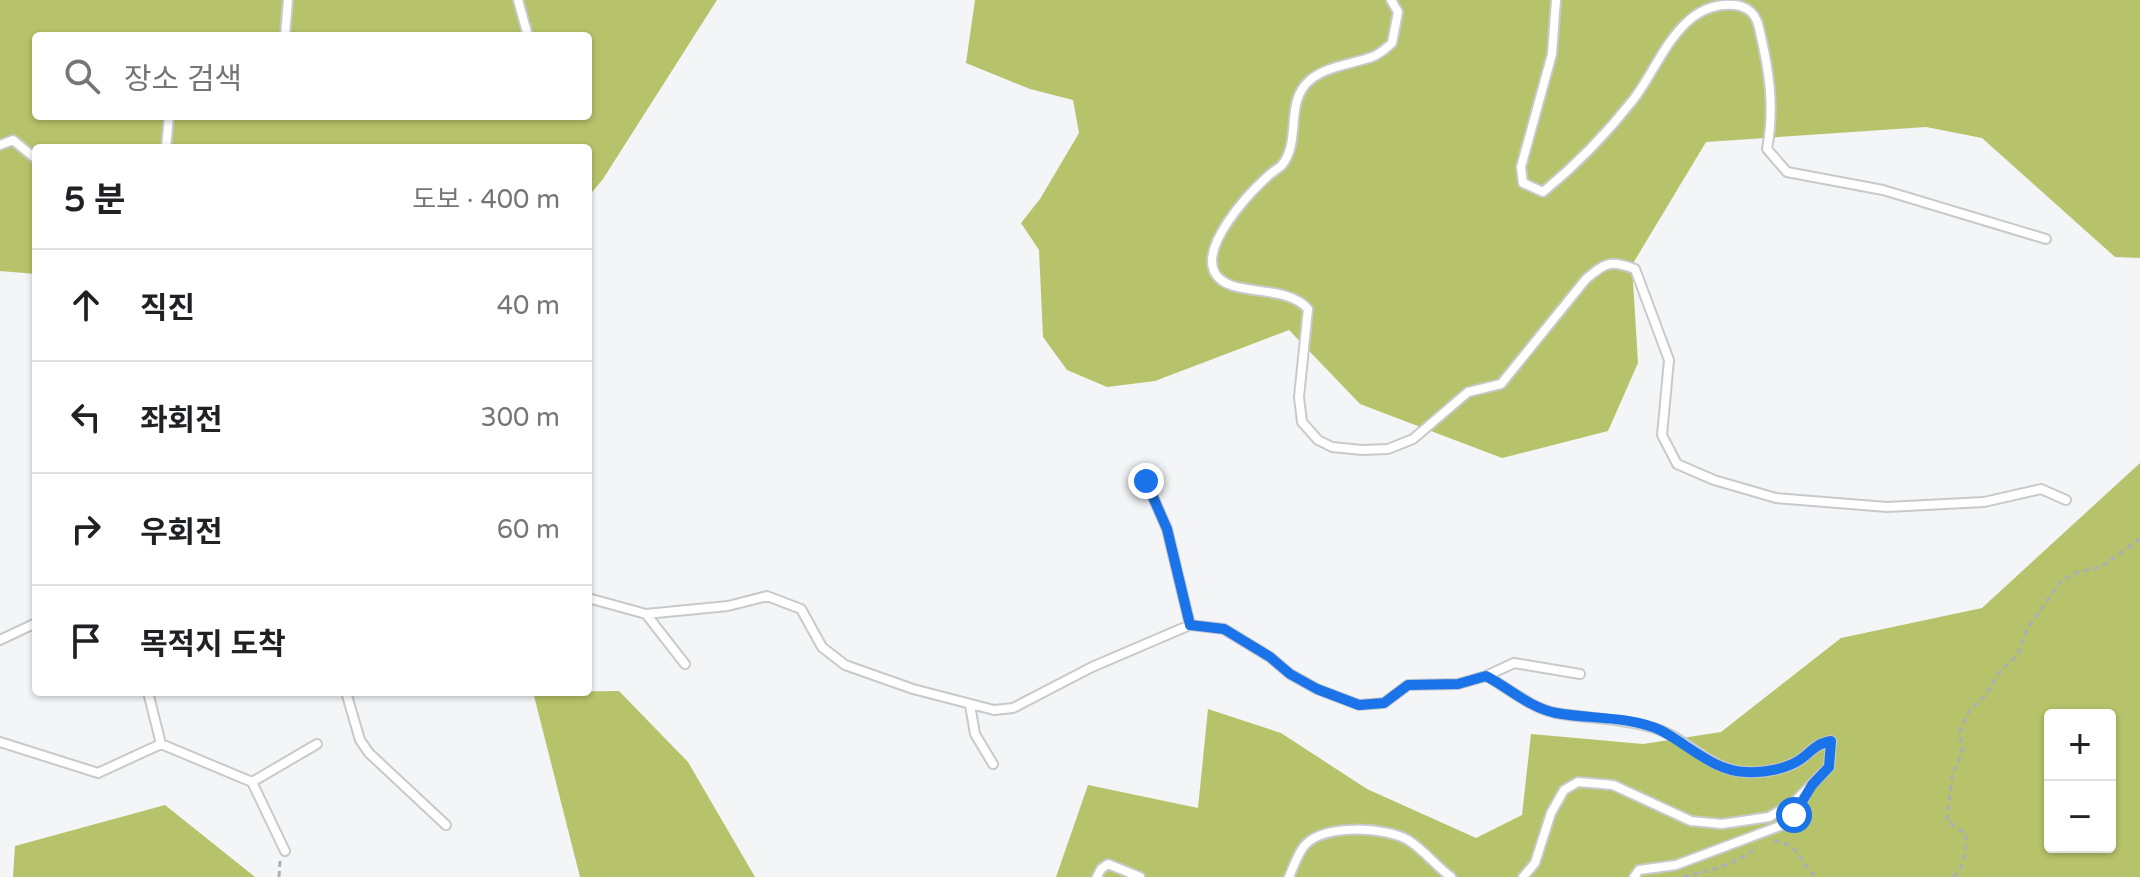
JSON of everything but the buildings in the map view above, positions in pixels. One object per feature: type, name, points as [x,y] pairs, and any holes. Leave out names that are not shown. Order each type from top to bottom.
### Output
[{"type":"lane","points":[[285,32],[288,0]]},
{"type":"lane","points":[[518,0],[527,32]]},
{"type":"lane","points":[[1391,0],[1398,12],[1392,43],[1376,56],[1328,70],[1309,81],[1298,96],[1293,120],[1293,145],[1281,165],[1238,206],[1211,253],[1214,272],[1225,284],[1298,298],[1308,309],[1299,397],[1302,422],[1318,440],[1332,447],[1362,450],[1388,449],[1413,439],[1468,392],[1501,384],[1586,279],[1602,266],[1616,262],[1635,269],[1669,360],[1662,435],[1677,464],[1714,480],[1776,498],[1887,507],[1984,502],[2041,489],[2066,500]]},
{"type":"lane","points":[[1556,0],[1552,54],[1521,167],[1523,183],[1543,192],[1573,168],[1635,98],[1677,32],[1701,10],[1724,4],[1744,6],[1757,16],[1767,65],[1772,122],[1767,149],[1787,172],[1883,190],[2046,239]]},
{"type":"lane","points":[[166,144],[169,120]]},
{"type":"lane","points":[[0,145],[13,140],[32,156]]},
{"type":"lane","points":[[1146,481],[1167,529],[1190,625]]},
{"type":"lane","points":[[592,599],[646,614],[728,606],[767,596],[801,609],[822,647],[845,665],[994,710],[1013,708],[1092,667],[1190,625],[1224,629],[1270,657],[1290,674],[1317,689],[1359,705],[1384,703],[1408,685],[1458,684],[1514,663],[1580,674]]},
{"type":"lane","points":[[646,614],[685,664]]},
{"type":"lane","points":[[0,640],[32,625]]},
{"type":"lane","points":[[1486,676],[1508,687],[1523,700],[1554,713],[1656,728],[1721,768],[1746,772],[1772,770],[1800,760],[1816,745],[1831,741],[1829,767],[1793,803],[1769,817],[1722,824],[1691,821],[1613,785],[1578,782],[1564,790],[1551,813],[1535,863],[1523,877]]},
{"type":"lane","points":[[149,696],[161,744]]},
{"type":"lane","points":[[347,696],[360,740],[369,753],[446,825]]},
{"type":"lane","points":[[970,705],[975,734],[993,764]]},
{"type":"lane","points":[[0,742],[98,773],[161,744],[252,782],[285,851]]},
{"type":"lane","points":[[252,782],[317,744]]},
{"type":"lane","points":[[1634,877],[1639,870],[1676,865],[1780,826],[1794,815],[1812,785]]},
{"type":"lane","points":[[1289,877],[1307,842],[1327,833],[1364,829],[1403,837],[1451,877]]},
{"type":"lane","points":[[1097,877],[1108,864],[1140,877]]},
{"type":"path","points":[[1953,877],[1960,871],[1966,851],[1966,834],[1947,821],[1948,800],[1952,776],[1962,753],[1960,731],[1969,711],[1985,696],[2001,670],[2018,655],[2027,629],[2061,581],[2075,573],[2101,567],[2140,539]]},
{"type":"path","points":[[1773,841],[1796,848],[1808,870],[1817,877]]},
{"type":"path","points":[[1678,877],[1701,874],[1744,858],[1760,845]]},
{"type":"path","points":[[279,877],[278,865],[285,851]]},
{"type":"green space","points":[[0,0],[717,0],[592,192],[592,144],[32,144],[32,274],[0,271]]},
{"type":"green space","points":[[975,0],[2140,0],[2140,258],[2115,257],[1982,138],[1926,127],[1706,142],[1632,265],[1638,363],[1608,431],[1502,458],[1360,404],[1289,330],[1155,381],[1107,387],[1067,370],[1043,337],[1039,250],[1021,223],[1040,199],[1079,133],[1073,100],[1030,89],[966,63]]},
{"type":"green space","points":[[2140,463],[2140,877],[1056,877],[1088,785],[1198,808],[1208,709],[1281,733],[1367,789],[1476,838],[1522,815],[1531,734],[1643,744],[1721,732],[1841,638],[1982,608]]},
{"type":"green space","points":[[592,691],[619,691],[688,762],[755,877],[580,877],[534,696],[592,696]]},
{"type":"green space","points":[[165,805],[255,877],[13,877],[15,846]]},
{"type":"route","points":[[1146,481],[1167,529],[1190,625],[1224,629],[1270,657],[1290,674],[1317,689],[1359,705],[1384,703],[1408,685],[1458,684],[1486,676],[1508,687],[1523,700],[1554,713],[1656,728],[1721,768],[1746,772],[1772,770],[1800,760],[1816,745],[1831,741],[1829,767],[1812,785],[1794,815]]}]
